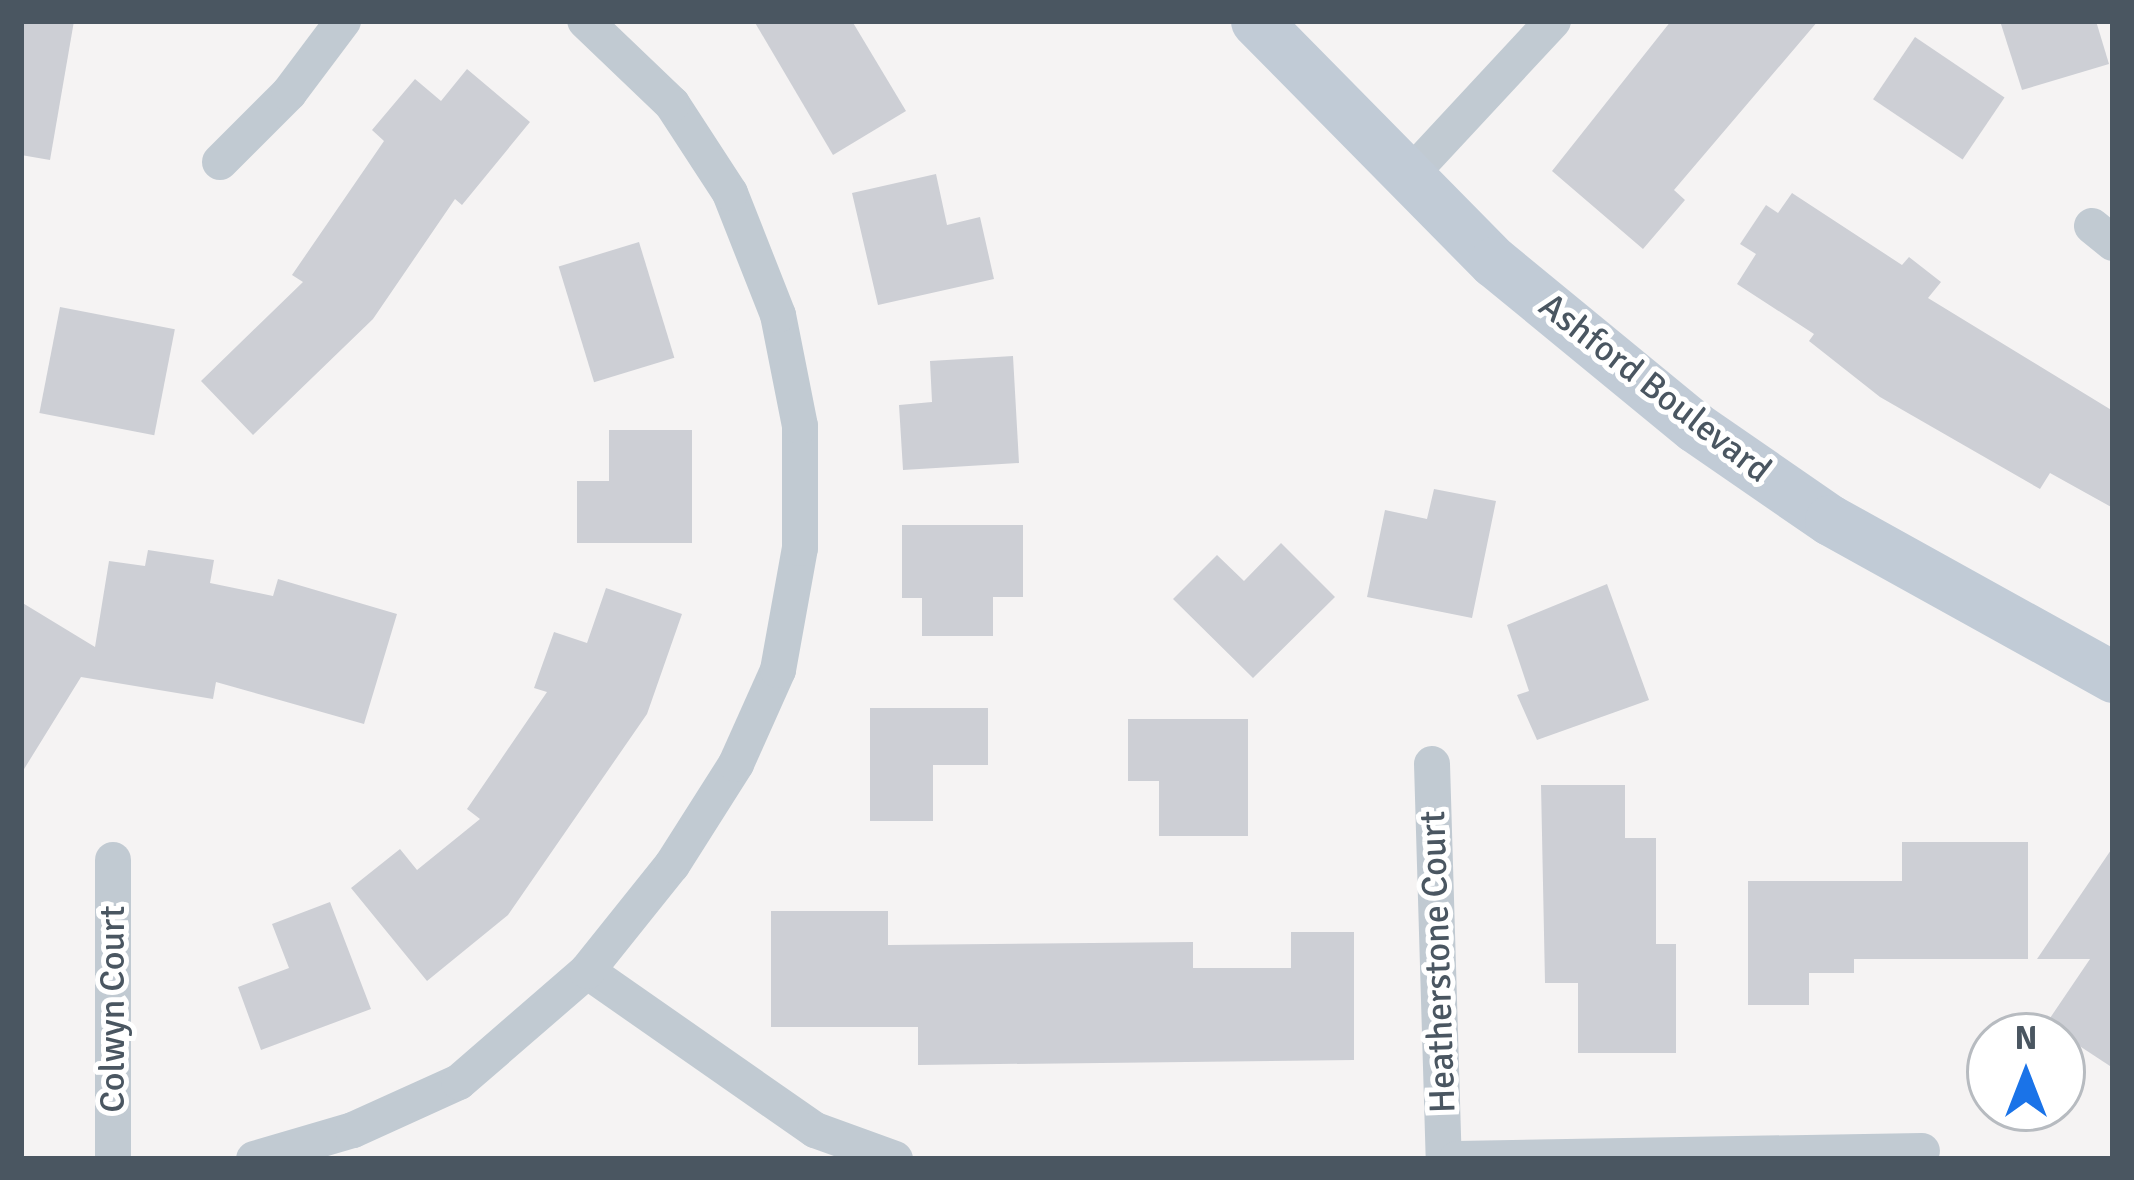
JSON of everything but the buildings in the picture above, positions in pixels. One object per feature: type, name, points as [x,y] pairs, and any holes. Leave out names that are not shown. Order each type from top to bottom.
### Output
[{"type":"street","points":[[220,162],[290,93],[344,21]]},
{"type":"street","points":[[254,1159],[353,1130],[459,1082],[587,971],[698,825],[736,764],[778,670],[800,548],[800,426],[778,315],[730,194],[672,104],[585,21]]},
{"type":"street","name":"Ashford Boulevard","points":[[1256,21],[1494,262],[1694,427],[1830,520],[2113,677]]},
{"type":"street","points":[[1408,177],[1553,21]]},
{"type":"street","name":"Heatherstone Court","points":[[1432,764],[1444,1159]]},
{"type":"street","name":"Colwyn Court","points":[[113,860],[113,1159]]},
{"type":"street","points":[[587,971],[815,1130],[895,1159]]},
{"type":"street","points":[[1457,1159],[1922,1151]]}]
